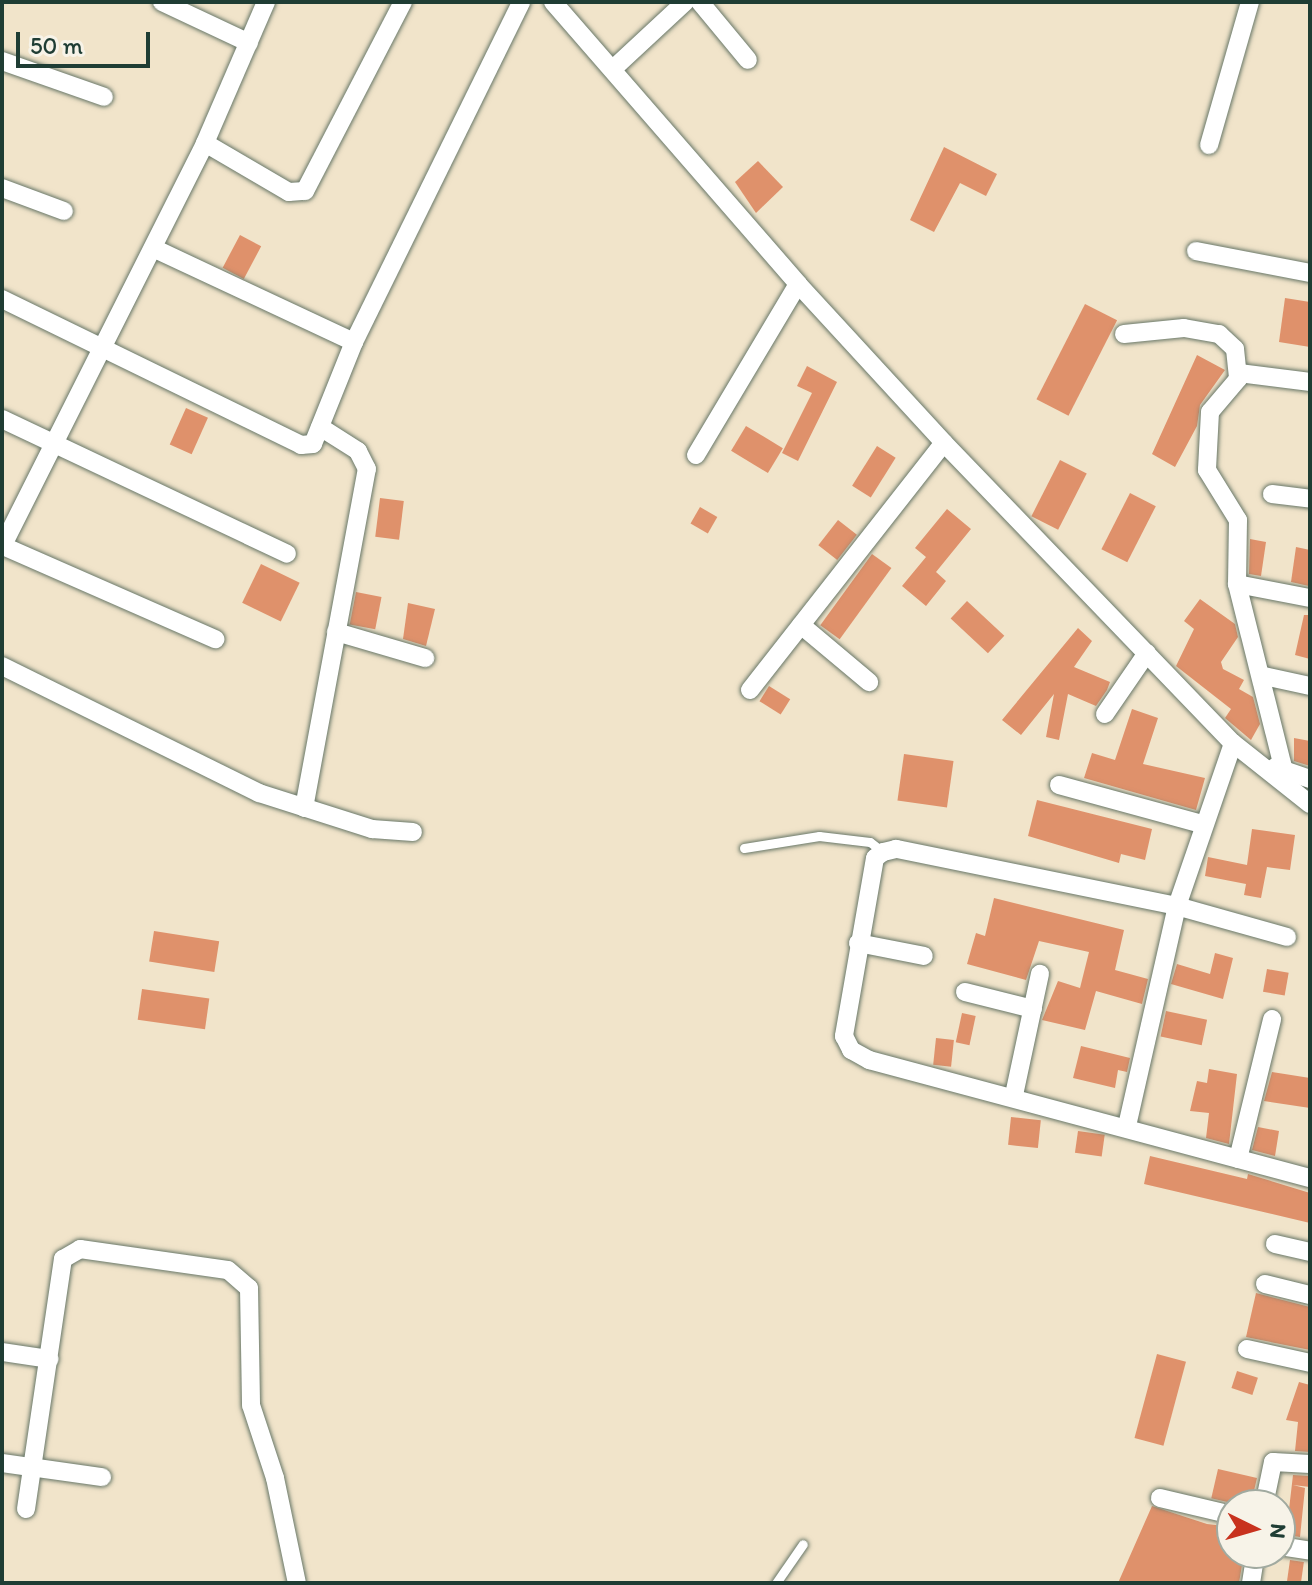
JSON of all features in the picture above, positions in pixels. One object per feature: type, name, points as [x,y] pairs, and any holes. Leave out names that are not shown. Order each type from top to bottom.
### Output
[{"type":"street","points":[[162,2],[249,43]]},
{"type":"street","points":[[215,639],[2,547],[205,143],[266,2]]},
{"type":"street","points":[[205,143],[289,192],[305,191],[403,2]]},
{"type":"street","points":[[2,299],[301,445],[313,444],[354,342],[521,2]]},
{"type":"street","points":[[553,2],[614,68],[798,284],[944,443],[1233,743],[1310,804]]},
{"type":"street","points":[[614,68],[685,2]]},
{"type":"street","points":[[700,2],[748,60]]},
{"type":"street","points":[[1209,145],[1250,2]]},
{"type":"street","points":[[2,61],[104,97]]},
{"type":"street","points":[[2,188],[64,211]]},
{"type":"street","points":[[153,248],[354,342]]},
{"type":"street","points":[[1196,251],[1310,273]]},
{"type":"street","points":[[696,455],[798,284]]},
{"type":"street","points":[[1124,334],[1184,328],[1219,334],[1235,349],[1239,373],[1210,412],[1205,449],[1207,470],[1238,520],[1237,584],[1264,676],[1284,771]]},
{"type":"street","points":[[1239,373],[1310,382]]},
{"type":"street","points":[[2,419],[287,554]]},
{"type":"street","points":[[304,808],[367,469],[358,451],[320,427]]},
{"type":"street","points":[[750,690],[944,443]]},
{"type":"street","points":[[1272,494],[1310,499]]},
{"type":"street","points":[[1237,584],[1310,598]]},
{"type":"street","points":[[801,625],[869,682]]},
{"type":"street","points":[[336,632],[425,658]]},
{"type":"street","points":[[1105,714],[1147,653]]},
{"type":"street","points":[[2,666],[191,763],[304,808],[372,829],[413,832]]},
{"type":"street","points":[[1264,676],[1310,686]]},
{"type":"street","points":[[1127,1126],[1177,906],[1202,824],[1233,743]]},
{"type":"street","points":[[1259,762],[1310,779]]},
{"type":"street","points":[[1059,785],[1202,824]]},
{"type":"street","points":[[1287,937],[1177,906],[896,849],[875,858],[843,1016],[844,1036],[851,1050],[869,1060],[1014,1095],[1310,1178]]},
{"type":"street","points":[[858,943],[924,956]]},
{"type":"street","points":[[1014,1095],[1040,974]]},
{"type":"street","points":[[965,992],[1033,1009]]},
{"type":"street","points":[[1238,1159],[1272,1019]]},
{"type":"street","points":[[1275,1244],[1310,1252]]},
{"type":"street","points":[[26,1509],[49,1359],[58,1269],[70,1252],[80,1249],[228,1270],[244,1279],[252,1302],[251,1405],[275,1478],[297,1583]]},
{"type":"street","points":[[1265,1284],[1310,1295]]},
{"type":"street","points":[[1247,1349],[1310,1363]]},
{"type":"street","points":[[2,1352],[49,1359]]},
{"type":"street","points":[[1267,1489],[1273,1462],[1310,1464]]},
{"type":"street","points":[[2,1463],[102,1477]]},
{"type":"street","points":[[1160,1498],[1216,1511]]},
{"type":"lane","points":[[744,848],[819,836],[870,842],[883,852]]},
{"type":"lane","points":[[776,1583],[803,1544]]},
{"type":"building","points":[[944,147],[997,174],[986,196],[960,183],[934,232],[910,220]]},
{"type":"building","points":[[758,161],[783,187],[756,213],[735,182]]},
{"type":"building","points":[[240,235],[261,246],[244,279],[223,268]]},
{"type":"building","points":[[1285,298],[1310,302],[1310,347],[1279,342]]},
{"type":"building","points":[[1085,304],[1117,320],[1068,416],[1036,399]]},
{"type":"building","points":[[1197,355],[1225,370],[1200,405],[1197,426],[1175,467],[1152,454]]},
{"type":"building","points":[[807,366],[837,382],[798,461],[782,453],[812,393],[797,386]]},
{"type":"building","points":[[186,408],[208,418],[192,454],[170,445]]},
{"type":"building","points":[[746,426],[783,448],[768,473],[731,451]]},
{"type":"building","points":[[877,446],[896,458],[871,498],[852,486]]},
{"type":"building","points":[[1060,460],[1087,474],[1058,530],[1031,516]]},
{"type":"building","points":[[1130,493],[1156,506],[1127,562],[1101,549]]},
{"type":"building","points":[[380,498],[404,501],[399,540],[375,537]]},
{"type":"building","points":[[700,507],[717,517],[708,533],[690,523]]},
{"type":"building","points":[[947,509],[971,529],[936,572],[946,581],[926,606],[902,586],[926,557],[915,548]]},
{"type":"building","points":[[838,520],[857,535],[837,560],[818,545]]},
{"type":"building","points":[[1250,539],[1266,542],[1261,576],[1249,574]]},
{"type":"building","points":[[1296,547],[1310,550],[1309,586],[1291,582]]},
{"type":"building","points":[[872,554],[891,568],[840,639],[820,625]]},
{"type":"building","points":[[261,564],[300,583],[281,621],[242,603]]},
{"type":"building","points":[[356,592],[382,597],[375,629],[350,624]]},
{"type":"building","points":[[1200,599],[1235,624],[1238,637],[1221,662],[1223,669],[1244,680],[1239,689],[1253,697],[1260,724],[1251,740],[1225,718],[1231,709],[1176,666],[1194,629],[1184,621]]},
{"type":"building","points":[[967,601],[1004,636],[988,653],[951,619]]},
{"type":"building","points":[[408,603],[435,609],[426,646],[403,639]]},
{"type":"building","points":[[1304,615],[1310,615],[1310,659],[1295,655]]},
{"type":"building","points":[[1078,628],[1092,641],[1074,667],[1110,682],[1107,690],[1096,706],[1068,694],[1059,740],[1046,737],[1054,694],[1021,735],[1002,720]]},
{"type":"building","points":[[769,686],[790,699],[781,715],[759,701]]},
{"type":"building","points":[[1132,709],[1158,718],[1143,764],[1205,778],[1196,810],[1084,778],[1092,753],[1115,760]]},
{"type":"building","points":[[1294,738],[1310,741],[1310,766],[1294,761]]},
{"type":"building","points":[[904,754],[954,761],[947,808],[897,801]]},
{"type":"building","points":[[1037,800],[1152,829],[1145,860],[1121,854],[1119,863],[1028,836]]},
{"type":"building","points":[[1252,829],[1295,835],[1290,870],[1267,867],[1261,898],[1244,895],[1246,884],[1205,876],[1208,857],[1247,865]]},
{"type":"building","points":[[994,898],[1124,930],[1115,970],[1148,979],[1142,1004],[1096,991],[1085,1030],[1042,1020],[1058,981],[1080,988],[1089,952],[1039,941],[1026,980],[967,964],[976,933],[985,936]]},
{"type":"building","points":[[154,931],[219,941],[214,972],[149,962]]},
{"type":"building","points":[[1215,953],[1233,958],[1223,999],[1171,984],[1177,964],[1210,974]]},
{"type":"building","points":[[1267,969],[1289,973],[1285,995],[1263,992]]},
{"type":"building","points":[[142,989],[209,998],[205,1029],[138,1020]]},
{"type":"building","points":[[1166,1011],[1207,1020],[1202,1045],[1161,1036]]},
{"type":"building","points":[[962,1013],[976,1016],[969,1045],[956,1042]]},
{"type":"building","points":[[936,1038],[954,1040],[951,1067],[933,1065]]},
{"type":"building","points":[[1081,1046],[1130,1058],[1127,1072],[1118,1070],[1115,1088],[1073,1078]]},
{"type":"building","points":[[1209,1069],[1237,1074],[1229,1144],[1206,1138],[1209,1113],[1190,1111],[1197,1081],[1207,1083]]},
{"type":"building","points":[[1272,1072],[1310,1078],[1310,1108],[1264,1101]]},
{"type":"building","points":[[1011,1117],[1041,1120],[1038,1148],[1008,1145]]},
{"type":"building","points":[[1258,1127],[1279,1131],[1275,1156],[1252,1150]]},
{"type":"building","points":[[1078,1131],[1105,1135],[1102,1157],[1075,1153]]},
{"type":"building","points":[[1150,1156],[1247,1179],[1248,1174],[1310,1193],[1310,1223],[1144,1184]]},
{"type":"building","points":[[1256,1293],[1310,1307],[1310,1350],[1246,1337]]},
{"type":"building","points":[[1157,1354],[1186,1362],[1163,1446],[1134,1438]]},
{"type":"building","points":[[1237,1371],[1258,1378],[1252,1395],[1231,1388]]},
{"type":"building","points":[[1299,1382],[1310,1385],[1310,1452],[1295,1451],[1298,1422],[1286,1420]]},
{"type":"building","points":[[1218,1469],[1257,1478],[1254,1489],[1216,1489],[1216,1499],[1211,1498]]},
{"type":"building","points":[[1293,1475],[1310,1476],[1310,1487],[1293,1485],[1305,1488],[1300,1537],[1296,1536],[1296,1489],[1291,1489]]},
{"type":"building","points":[[1152,1506],[1216,1525],[1216,1569],[1241,1569],[1239,1583],[1118,1583]]},
{"type":"building","points":[[1296,1561],[1304,1562],[1301,1583],[1287,1583],[1289,1569],[1296,1569]]}]
